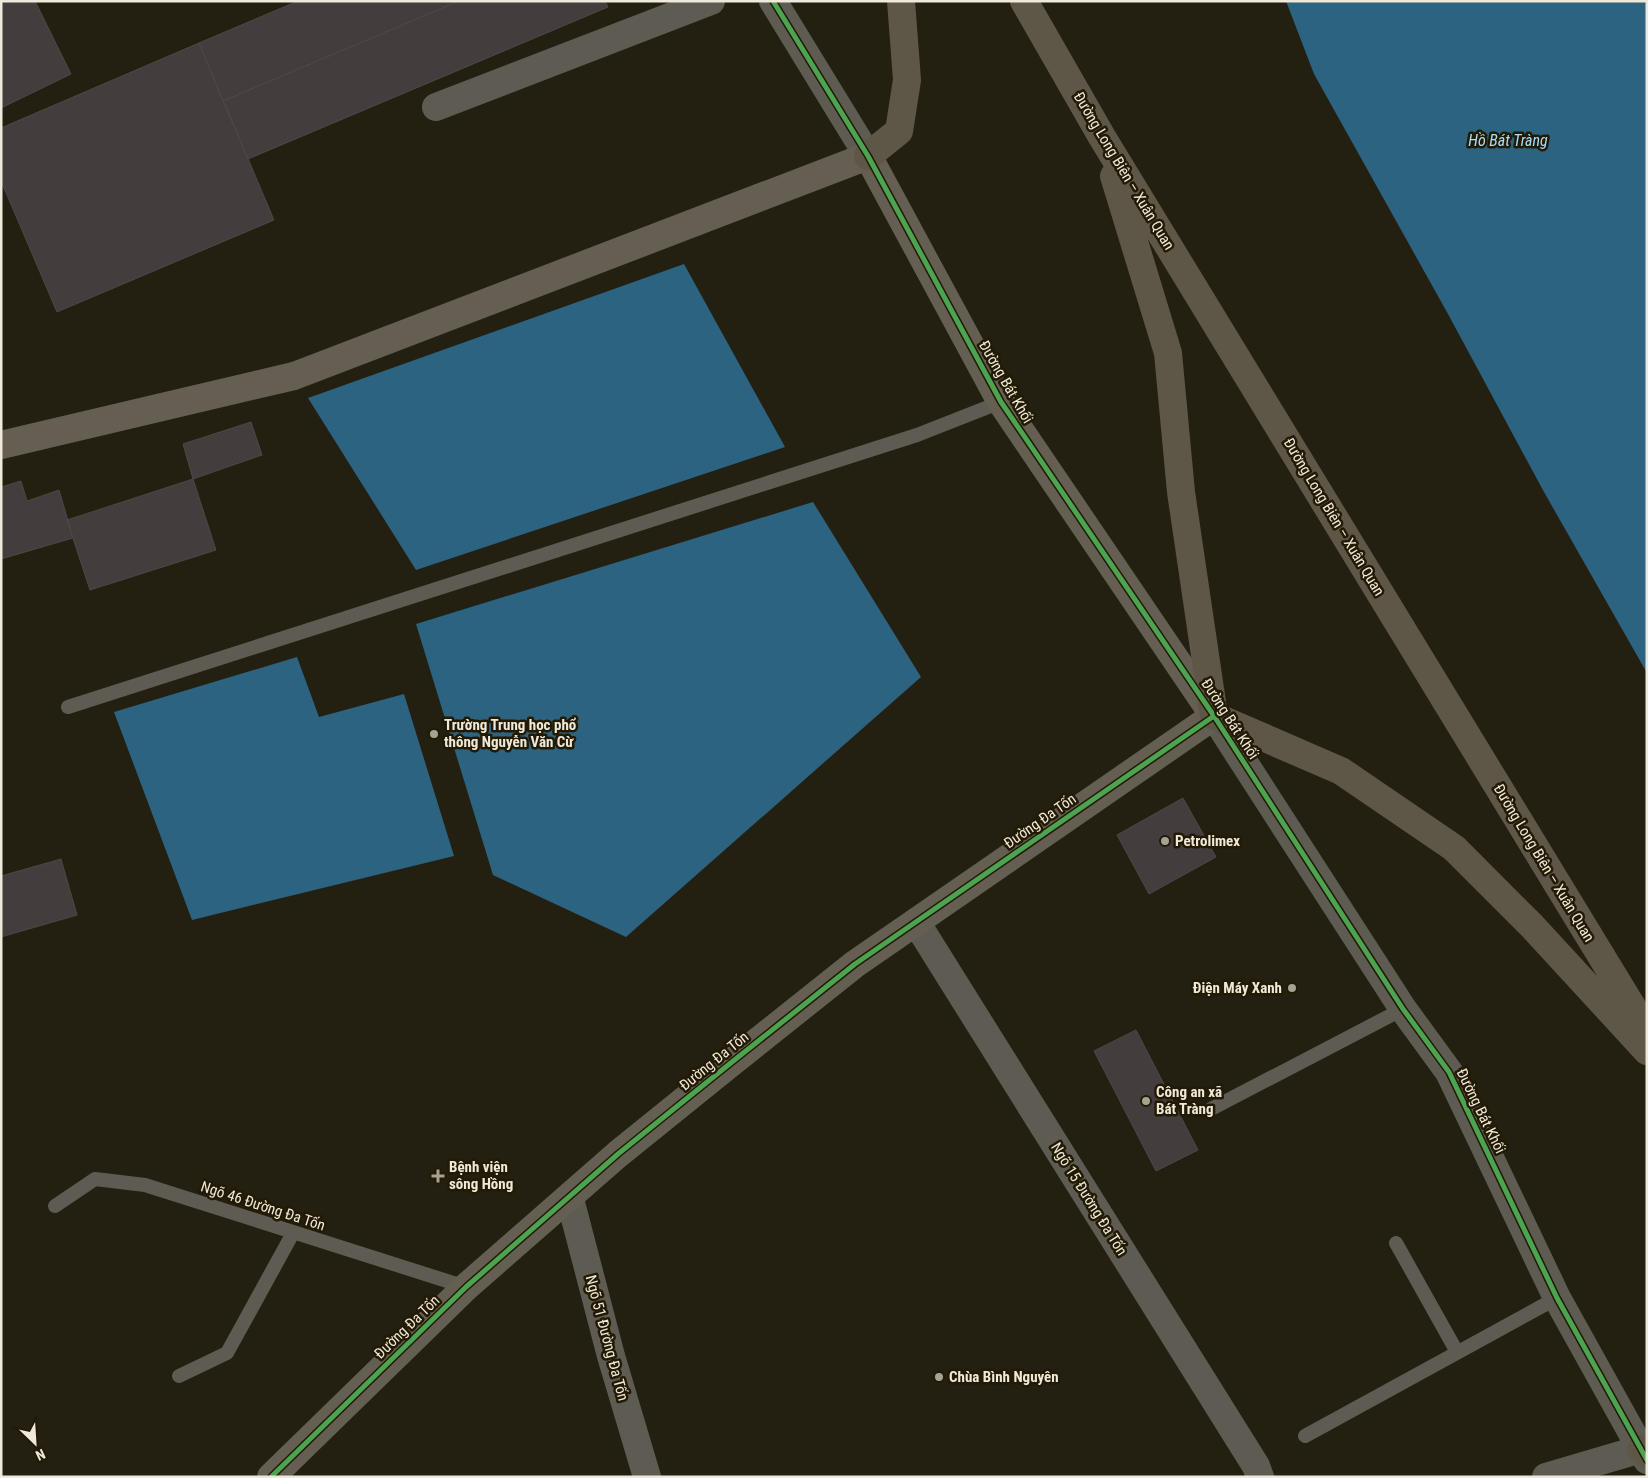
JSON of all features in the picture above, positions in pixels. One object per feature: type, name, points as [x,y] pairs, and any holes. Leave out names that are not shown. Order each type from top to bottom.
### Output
[{"type":"main road","points":[[868,156],[900,130],[907,80],[900,1]]},
{"type":"main road","name":"Đường Long Biên – Xuân Quan","points":[[1024,1],[1102,137],[1647,1031]]},
{"type":"main road","points":[[1102,137],[1168,353],[1181,492],[1214,716],[1341,771],[1454,848],[1532,926],[1647,1051]]},
{"type":"street","points":[[436,107],[712,1]]},
{"type":"street","name":"Đường Bát Khối","points":[[773,1],[868,156],[1001,402],[1214,716],[1403,1009],[1449,1072],[1557,1298],[1645,1454]]},
{"type":"street","points":[[1,445],[294,376],[868,156]]},
{"type":"street","name":"Đường Đa Tốn","points":[[271,1477],[466,1287],[570,1198],[618,1154],[732,1062],[855,964],[1214,716]]},
{"type":"street","name":"Ngõ 15 Đường Đa Tốn","points":[[916,922],[1251,1457],[1260,1477]]},
{"type":"street","name":"Ngõ 51 Đường Đa Tốn","points":[[570,1198],[611,1356],[647,1477]]},
{"type":"street","points":[[1546,1477],[1645,1454]]},
{"type":"lane","points":[[68,707],[917,435],[1001,402]]},
{"type":"lane","points":[[1211,1108],[1403,1009]]},
{"type":"lane","name":"Ngõ 46 Đường Đa Tốn","points":[[55,1206],[95,1179],[145,1185],[466,1287]]},
{"type":"lane","points":[[179,1376],[227,1353],[293,1233]]},
{"type":"lane","points":[[1396,1243],[1457,1352]]},
{"type":"lane","points":[[1305,1436],[1557,1298]]},
{"type":"water","name":"Hồ Bát Tràng","points":[[1286,1],[1647,1],[1647,673],[1544,492],[1448,314],[1314,74]]},
{"type":"water","points":[[684,264],[785,447],[416,570],[308,398]]},
{"type":"water","points":[[813,502],[921,677],[626,937],[493,875],[416,624]]},
{"type":"water","points":[[297,657],[319,717],[404,694],[454,856],[192,920],[114,712]]},
{"type":"building","points":[[1,1],[35,1],[71,74],[1,108]]},
{"type":"building","points":[[298,1],[459,1],[223,101],[199,43]]},
{"type":"building","points":[[459,1],[605,1],[608,7],[248,159],[223,101]]},
{"type":"building","points":[[199,43],[274,220],[57,312],[1,181],[1,128]]},
{"type":"building","points":[[251,422],[262,455],[193,479],[183,444]]},
{"type":"building","points":[[193,479],[216,550],[90,590],[67,520]]},
{"type":"building","points":[[21,481],[27,501],[59,490],[73,538],[1,559],[1,487]]},
{"type":"building","points":[[1183,798],[1216,857],[1149,894],[1117,835]]},
{"type":"building","points":[[61,859],[77,915],[1,937],[1,876]]},
{"type":"building","name":"Công an xã Bát Tràng","points":[[1136,1030],[1198,1150],[1156,1171],[1094,1051]]},
{"type":"cycle path","points":[[773,1],[868,156],[1001,402],[1214,716],[1403,1009],[1449,1072],[1557,1298],[1647,1460]]},
{"type":"cycle path","points":[[271,1477],[466,1287],[618,1154],[732,1062],[855,964],[1214,716]]},
{"type":"place","name":"Trường Trung học phổ thông Nguyễn Văn Cừ","points":[[434,734]]},
{"type":"place","name":"Petrolimex","points":[[1165,841]]},
{"type":"place","name":"Điện Máy Xanh","points":[[1292,988]]},
{"type":"place","name":"Công an xã Bát Tràng","points":[[1146,1101]]},
{"type":"place","name":"Bệnh viện sông Hồng","points":[[438,1176]]},
{"type":"place","name":"Chùa Bình Nguyên","points":[[939,1377]]}]
